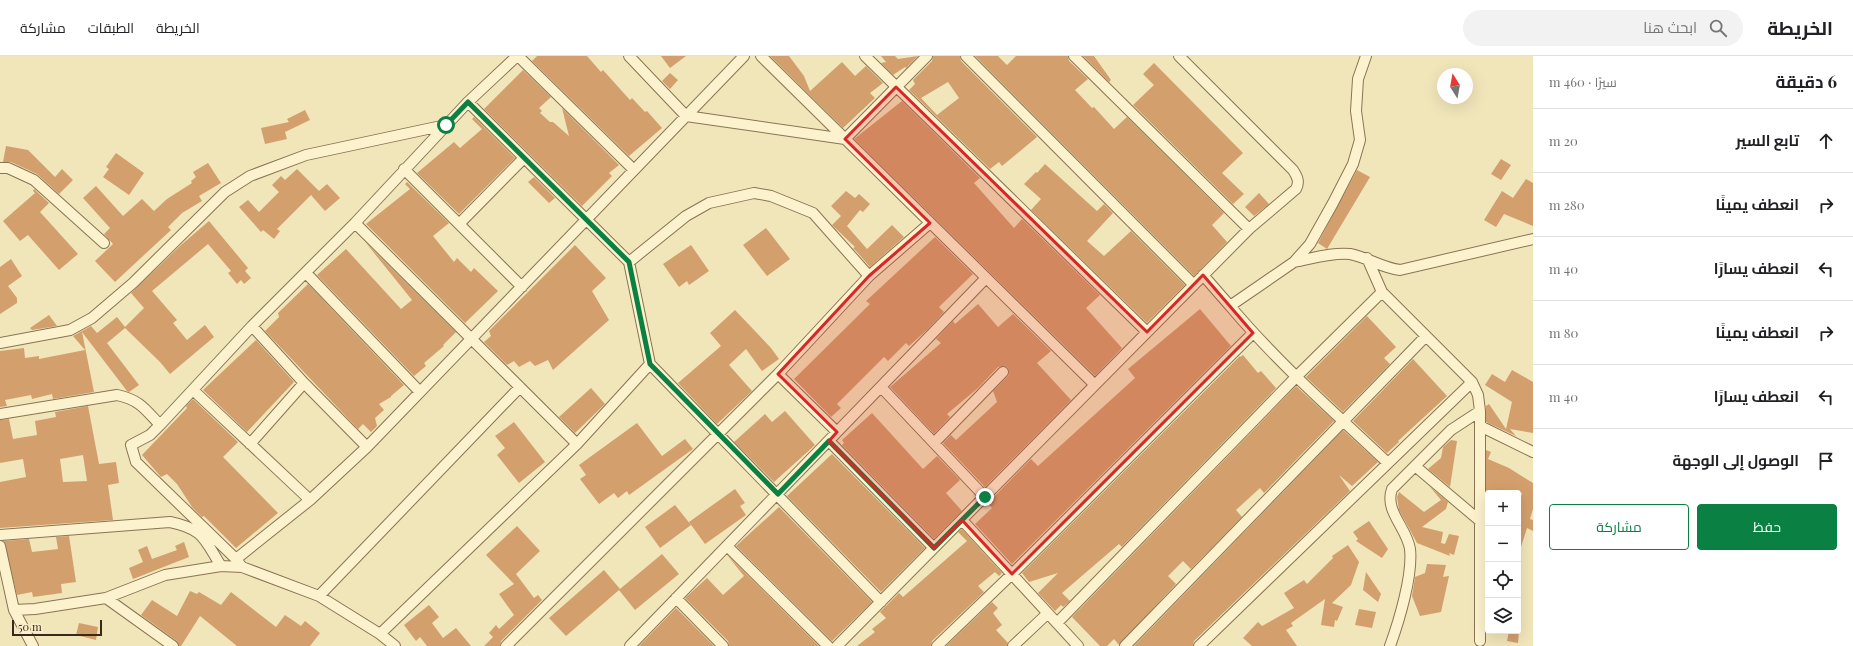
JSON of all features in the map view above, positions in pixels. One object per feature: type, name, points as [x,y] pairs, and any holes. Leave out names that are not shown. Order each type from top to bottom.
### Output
[{"type":"street","points":[[395,646],[380,634],[319,596],[239,563],[136,462],[131,445],[150,435],[160,425],[252,326],[306,273],[468,102],[517,56],[634,170]]},
{"type":"street","points":[[629,56],[686,116],[845,139]]},
{"type":"street","points":[[14,610],[35,609],[106,598],[165,575],[239,563],[367,447],[744,56]]},
{"type":"street","points":[[761,56],[1095,385]]},
{"type":"street","points":[[865,56],[1147,332]]},
{"type":"street","points":[[845,139],[927,56]]},
{"type":"street","points":[[966,56],[1194,284]]},
{"type":"street","points":[[1074,56],[1249,229]]},
{"type":"street","points":[[837,646],[1249,229],[1296,189],[1298,185],[1296,174],[1179,56]]},
{"type":"street","points":[[1230,306],[1294,262],[1310,244],[1353,164],[1360,140],[1356,111],[1358,79],[1366,56]]},
{"type":"street","points":[[468,102],[629,262],[650,364],[778,494],[881,602]]},
{"type":"street","points":[[0,343],[70,330],[92,318],[133,283],[225,192],[250,176],[306,155],[446,125]]},
{"type":"street","points":[[459,224],[524,158]]},
{"type":"street","points":[[0,168],[8,168],[34,180],[104,243]]},
{"type":"street","points":[[404,169],[522,287]]},
{"type":"street","points":[[629,262],[686,216],[709,203],[754,194],[771,196],[813,213],[869,276]]},
{"type":"street","points":[[354,223],[577,444]]},
{"type":"street","points":[[506,646],[778,374],[869,276],[930,223]]},
{"type":"street","points":[[1294,262],[1340,254],[1349,254],[1367,258],[1390,269],[1400,270],[1533,239]]},
{"type":"street","points":[[1367,258],[1382,292],[1472,382],[1478,395],[1480,411],[1480,642]]},
{"type":"street","points":[[306,273],[420,392]]},
{"type":"street","points":[[1203,275],[1253,333],[1296,377],[1388,463]]},
{"type":"street","points":[[630,646],[986,278]]},
{"type":"street","points":[[1057,623],[1296,377],[1382,292]]},
{"type":"street","points":[[252,326],[304,383],[367,447]]},
{"type":"street","points":[[937,646],[1012,574],[1253,333]]},
{"type":"street","points":[[1125,646],[1426,336]]},
{"type":"street","points":[[380,634],[577,444],[650,364]]},
{"type":"street","points":[[934,443],[1003,372]]},
{"type":"street","points":[[778,374],[838,432]]},
{"type":"street","points":[[1199,646],[1472,382]]},
{"type":"street","points":[[250,444],[304,383]]},
{"type":"street","points":[[319,596],[520,387]]},
{"type":"street","points":[[881,387],[985,497]]},
{"type":"street","points":[[193,390],[310,500]]},
{"type":"street","points":[[0,414],[117,395],[132,398],[160,425]]},
{"type":"street","points":[[1390,646],[1398,625],[1410,568],[1410,550],[1407,536],[1390,506],[1389,497],[1392,490],[1451,430],[1480,411]]},
{"type":"street","points":[[1480,426],[1533,452]]},
{"type":"street","points":[[829,441],[934,548]]},
{"type":"street","points":[[1415,466],[1480,521]]},
{"type":"street","points":[[962,520],[1078,646]]},
{"type":"street","points":[[0,535],[170,522],[188,526],[202,536],[221,566]]},
{"type":"street","points":[[0,546],[14,610],[33,646]]},
{"type":"street","points":[[727,546],[828,646]]},
{"type":"street","points":[[106,598],[173,646]]},
{"type":"street","points":[[676,598],[723,646]]},
{"type":"street","points":[[1013,646],[1047,614]]},
{"type":"highlighted area","points":[[896,87],[1147,332],[1203,275],[1253,333],[1012,574],[962,520],[934,548],[829,441],[837,432],[778,374],[869,276],[930,223],[845,139]]},
{"type":"building","points":[[537,56],[587,56],[601,72],[603,70],[630,100],[632,98],[645,112],[647,111],[662,128],[629,156],[532,61]]},
{"type":"building","points":[[661,56],[686,56],[670,68]]},
{"type":"building","points":[[770,56],[789,56],[804,76],[810,91],[842,62],[855,76],[866,66],[883,83],[870,93],[875,98],[843,128]]},
{"type":"building","points":[[881,56],[895,56],[898,59],[918,56],[906,68],[905,67],[893,75],[881,63],[886,62]]},
{"type":"building","points":[[933,56],[960,56],[961,61],[1037,137],[1002,166],[999,162],[990,169],[909,90],[915,84],[913,80],[932,61]],"holes":[[[948,82],[959,98],[937,115],[921,98]]]},
{"type":"building","points":[[975,56],[998,56],[1007,65],[1016,56],[1068,56],[1069,61],[1088,79],[1075,90],[1092,108],[1094,107],[1114,129],[1127,117],[1224,213],[1212,225],[1227,242],[1194,276]]},
{"type":"building","points":[[1083,56],[1094,56],[1111,80],[1109,82]]},
{"type":"building","points":[[1154,63],[1243,153],[1222,173],[1244,194],[1233,204],[1133,105],[1154,85],[1143,74]]},
{"type":"building","points":[[523,70],[551,97],[539,108],[542,111],[540,113],[569,136],[562,108],[619,165],[609,173],[612,176],[582,206],[484,109]]},
{"type":"building","points":[[670,73],[678,80],[670,89],[662,81]]},
{"type":"building","points":[[902,101],[980,178],[974,183],[1014,228],[1022,219],[1100,295],[1086,308],[1122,348],[1095,376],[854,139]]},
{"type":"building","points":[[305,110],[310,120],[285,132],[287,139],[265,144],[261,128],[289,122],[287,119]]},
{"type":"building","points":[[474,117],[515,158],[459,214],[417,173],[454,142],[460,148],[482,129],[472,119]]},
{"type":"building","points":[[6,146],[28,150],[55,177],[62,169],[73,180],[59,194],[37,174],[11,162],[3,162]]},
{"type":"building","points":[[116,153],[144,173],[129,195],[103,177],[109,169],[106,167]]},
{"type":"building","points":[[1501,159],[1511,165],[1501,180],[1491,174]]},
{"type":"building","points":[[208,163],[221,183],[199,196],[202,201],[182,213],[168,227],[171,230],[115,282],[95,261],[113,244],[104,234],[110,228],[83,198],[96,186],[123,216],[142,199],[154,211],[167,199],[192,183],[191,181],[196,177],[193,172]]},
{"type":"building","points":[[1045,164],[1097,211],[1104,204],[1113,213],[1087,241],[1104,256],[1131,231],[1185,285],[1147,323],[1031,210],[1041,199],[1024,184]]},
{"type":"building","points":[[297,169],[319,191],[327,184],[340,198],[325,211],[311,195],[277,229],[280,231],[274,239],[263,230],[261,232],[239,207],[248,200],[259,212],[279,192],[272,185],[281,176],[285,180]]},
{"type":"building","points":[[1357,170],[1370,177],[1327,249],[1318,243]]},
{"type":"building","points":[[534,177],[555,198],[549,203],[528,182]]},
{"type":"building","points":[[1526,179],[1533,183],[1533,226],[1504,214],[1496,227],[1484,220],[1502,191],[1513,198]]},
{"type":"building","points":[[407,182],[449,223],[433,236],[454,262],[457,258],[471,272],[474,268],[498,291],[465,323],[366,224],[410,189],[405,184]]},
{"type":"building","points":[[34,189],[49,203],[40,212],[78,254],[59,270],[28,235],[20,241],[3,221],[35,193],[33,191]]},
{"type":"building","points":[[846,191],[855,198],[859,194],[870,204],[863,212],[860,210],[847,226],[867,249],[892,225],[904,237],[870,267],[853,248],[855,247],[832,225],[841,216],[831,206]]},
{"type":"building","points":[[1259,193],[1269,204],[1254,216],[1245,207]]},
{"type":"building","points":[[209,221],[248,268],[245,271],[251,278],[244,284],[241,280],[237,284],[228,273],[231,271],[208,244],[152,291],[177,320],[173,323],[187,340],[205,325],[214,337],[170,374],[160,362],[125,328],[107,343],[139,385],[129,392],[82,332],[94,392],[53,399],[52,394],[32,399],[31,395],[5,400],[7,406],[0,407],[0,351],[24,348],[25,358],[39,356],[39,359],[85,350],[73,336],[91,326],[97,333],[117,317],[125,327],[144,308],[131,293],[181,245]]},
{"type":"building","points":[[766,228],[790,259],[767,276],[743,245]]},
{"type":"building","points":[[935,237],[973,274],[939,307],[944,312],[928,329],[909,346],[906,343],[888,361],[884,357],[837,404],[841,408],[831,417],[794,379],[870,304],[866,301]]},
{"type":"building","points":[[366,243],[456,332],[443,345],[444,346],[424,363],[426,366],[414,376],[317,275],[346,249],[401,309],[412,300]]},
{"type":"building","points":[[575,245],[606,278],[592,291],[609,320],[553,370],[548,360],[535,366],[530,361],[519,367],[514,361],[507,365],[484,342],[491,336],[489,331]]},
{"type":"building","points":[[691,245],[709,271],[689,285],[687,281],[679,287],[663,264]]},
{"type":"building","points":[[11,259],[22,276],[8,286],[17,298],[17,303],[0,314],[0,267]]},
{"type":"building","points":[[308,284],[404,385],[391,397],[379,404],[384,410],[375,418],[377,426],[371,432],[363,424],[358,429],[265,331],[279,317],[278,313]]},
{"type":"building","points":[[978,304],[998,327],[1013,314],[1005,306],[1051,351],[1037,363],[1071,400],[985,487],[943,443],[951,435],[956,440],[997,402],[993,391],[1008,376],[1008,368],[1004,366],[998,367],[978,388],[947,414],[950,417],[934,434],[890,387],[941,343],[936,339],[953,321],[955,324]]},
{"type":"building","points":[[1200,309],[1231,346],[1012,564],[975,524],[992,508],[988,503],[1031,459],[1038,466],[1135,378],[1128,369]]},
{"type":"building","points":[[735,310],[771,348],[779,359],[762,371],[746,349],[729,365],[752,391],[717,424],[678,383],[721,346],[710,333]]},
{"type":"building","points":[[49,315],[57,326],[32,330],[30,328]]},
{"type":"building","points":[[1367,316],[1396,347],[1384,358],[1390,364],[1343,412],[1306,377]]},
{"type":"building","points":[[256,340],[294,382],[247,432],[203,390]]},
{"type":"building","points":[[1243,355],[1258,373],[1261,371],[1276,388],[1122,547],[1119,544],[1062,593],[1070,601],[1063,607],[1061,605],[1055,611],[1038,593],[1058,573],[1029,582],[1022,573],[1240,356]]},
{"type":"building","points":[[1413,359],[1447,396],[1387,453],[1353,421]]},
{"type":"building","points":[[1512,370],[1533,382],[1533,433],[1510,429],[1516,436],[1486,422],[1486,406],[1489,404],[1506,429],[1512,402],[1485,385],[1492,374],[1505,382]]},
{"type":"building","points":[[1296,386],[1334,421],[1264,493],[1260,488],[1236,510],[1242,517],[1191,569],[1183,561],[1168,576],[1176,584],[1119,645],[1114,639],[1107,646],[1100,646],[1072,617]]},
{"type":"building","points":[[591,388],[605,404],[575,433],[559,417]]},
{"type":"building","points":[[193,399],[238,442],[223,457],[278,513],[236,548],[204,516],[202,517],[192,507],[177,484],[167,474],[161,477],[142,455],[187,408],[186,406]]},
{"type":"building","points":[[88,406],[99,464],[116,462],[119,483],[108,485],[113,520],[0,528],[0,482],[26,477],[23,459],[0,463],[0,420],[9,419],[13,439],[37,435],[35,421],[56,417],[55,412]],"holes":[[[83,455],[87,481],[63,482],[60,459]]]},
{"type":"building","points":[[785,411],[815,445],[774,482],[734,442],[765,414],[772,422]]},
{"type":"building","points":[[872,413],[923,469],[937,456],[960,480],[946,493],[962,511],[934,539],[842,445],[844,443],[842,440]]},
{"type":"building","points":[[514,422],[545,462],[519,483],[497,455],[505,448],[495,436]]},
{"type":"building","points":[[637,423],[662,456],[685,439],[693,449],[629,495],[627,491],[618,498],[614,493],[599,504],[580,479],[586,475],[579,465]]},
{"type":"building","points":[[1343,430],[1378,462],[1352,486],[1339,475],[1350,491],[1194,641],[1193,646],[1134,646]]},
{"type":"building","points":[[1451,440],[1457,441],[1450,487],[1428,469],[1441,458],[1443,447]]},
{"type":"building","points":[[1486,450],[1491,452],[1488,459],[1509,468],[1533,483],[1533,509],[1530,519],[1533,520],[1533,531],[1527,528],[1521,547],[1521,490],[1486,490]]},
{"type":"building","points":[[832,454],[925,548],[881,592],[787,496]]},
{"type":"building","points":[[1430,487],[1448,502],[1446,509],[1422,527],[1443,532],[1441,543],[1445,544],[1449,534],[1459,536],[1454,555],[1449,553],[1450,556],[1417,543],[1399,510],[1397,497],[1399,492],[1424,512],[1441,500]]},
{"type":"building","points":[[735,489],[745,503],[740,506],[746,515],[705,544],[689,522]]},
{"type":"building","points":[[675,505],[691,525],[660,548],[645,527]]},
{"type":"building","points":[[779,507],[872,602],[832,641],[736,546]]},
{"type":"building","points":[[1369,521],[1388,549],[1382,558],[1356,541],[1358,539],[1353,532]]},
{"type":"building","points":[[517,526],[540,551],[516,574],[534,598],[538,595],[542,600],[501,641],[500,646],[484,646],[493,637],[489,633],[496,625],[499,629],[514,615],[499,594],[514,584],[486,555]]},
{"type":"building","points":[[962,529],[1002,573],[999,576],[995,572],[978,586],[984,592],[932,641],[931,646],[857,646],[875,632],[872,629],[886,618],[880,612],[899,593],[903,597],[967,541],[958,532]]},
{"type":"building","points":[[69,536],[76,582],[61,584],[62,593],[33,597],[32,592],[17,595],[4,541],[29,539],[32,552],[58,549],[56,537]]},
{"type":"building","points":[[184,542],[189,557],[133,579],[129,568],[143,562],[138,550],[147,546],[152,559],[177,550],[175,546]]},
{"type":"building","points":[[1348,545],[1359,562],[1351,585],[1332,603],[1343,607],[1337,621],[1335,620],[1334,627],[1321,625],[1325,599],[1291,623],[1293,626],[1286,630],[1297,646],[1252,646],[1243,638],[1258,622],[1262,626],[1294,608],[1284,593],[1304,580],[1307,584],[1333,558],[1332,556]]},
{"type":"building","points":[[662,554],[679,574],[635,610],[619,590],[566,636],[549,618],[604,570],[620,589]]},
{"type":"building","points":[[727,555],[819,646],[729,646],[728,641],[685,598],[707,578],[723,595],[744,576]]},
{"type":"building","points":[[1427,564],[1446,565],[1443,577],[1449,576],[1441,612],[1420,616],[1412,596],[1415,577],[1425,573]]},
{"type":"building","points":[[1366,572],[1381,594],[1378,602],[1363,590]]},
{"type":"building","points":[[190,591],[197,594],[199,592],[221,605],[231,592],[276,627],[285,615],[301,626],[305,621],[320,633],[310,646],[237,646],[200,616],[181,646],[179,646],[177,641],[141,615],[152,600],[177,616]]},
{"type":"building","points":[[992,602],[998,608],[993,613],[1002,625],[996,630],[1008,643],[1007,646],[946,646]]},
{"type":"building","points":[[429,605],[439,617],[432,623],[443,638],[456,628],[471,646],[427,646],[420,637],[416,641],[404,625]]},
{"type":"building","points":[[676,608],[714,646],[639,646]]},
{"type":"building","points":[[1359,609],[1376,612],[1372,628],[1355,625]]},
{"type":"building","points":[[79,623],[98,627],[96,640],[76,635]]},
{"type":"building","points":[[1508,634],[1519,634],[1518,643],[1507,641]]},
{"type":"route","points":[[446,125],[468,102],[629,262],[650,364],[778,494],[829,441],[934,548],[985,497]]}]
